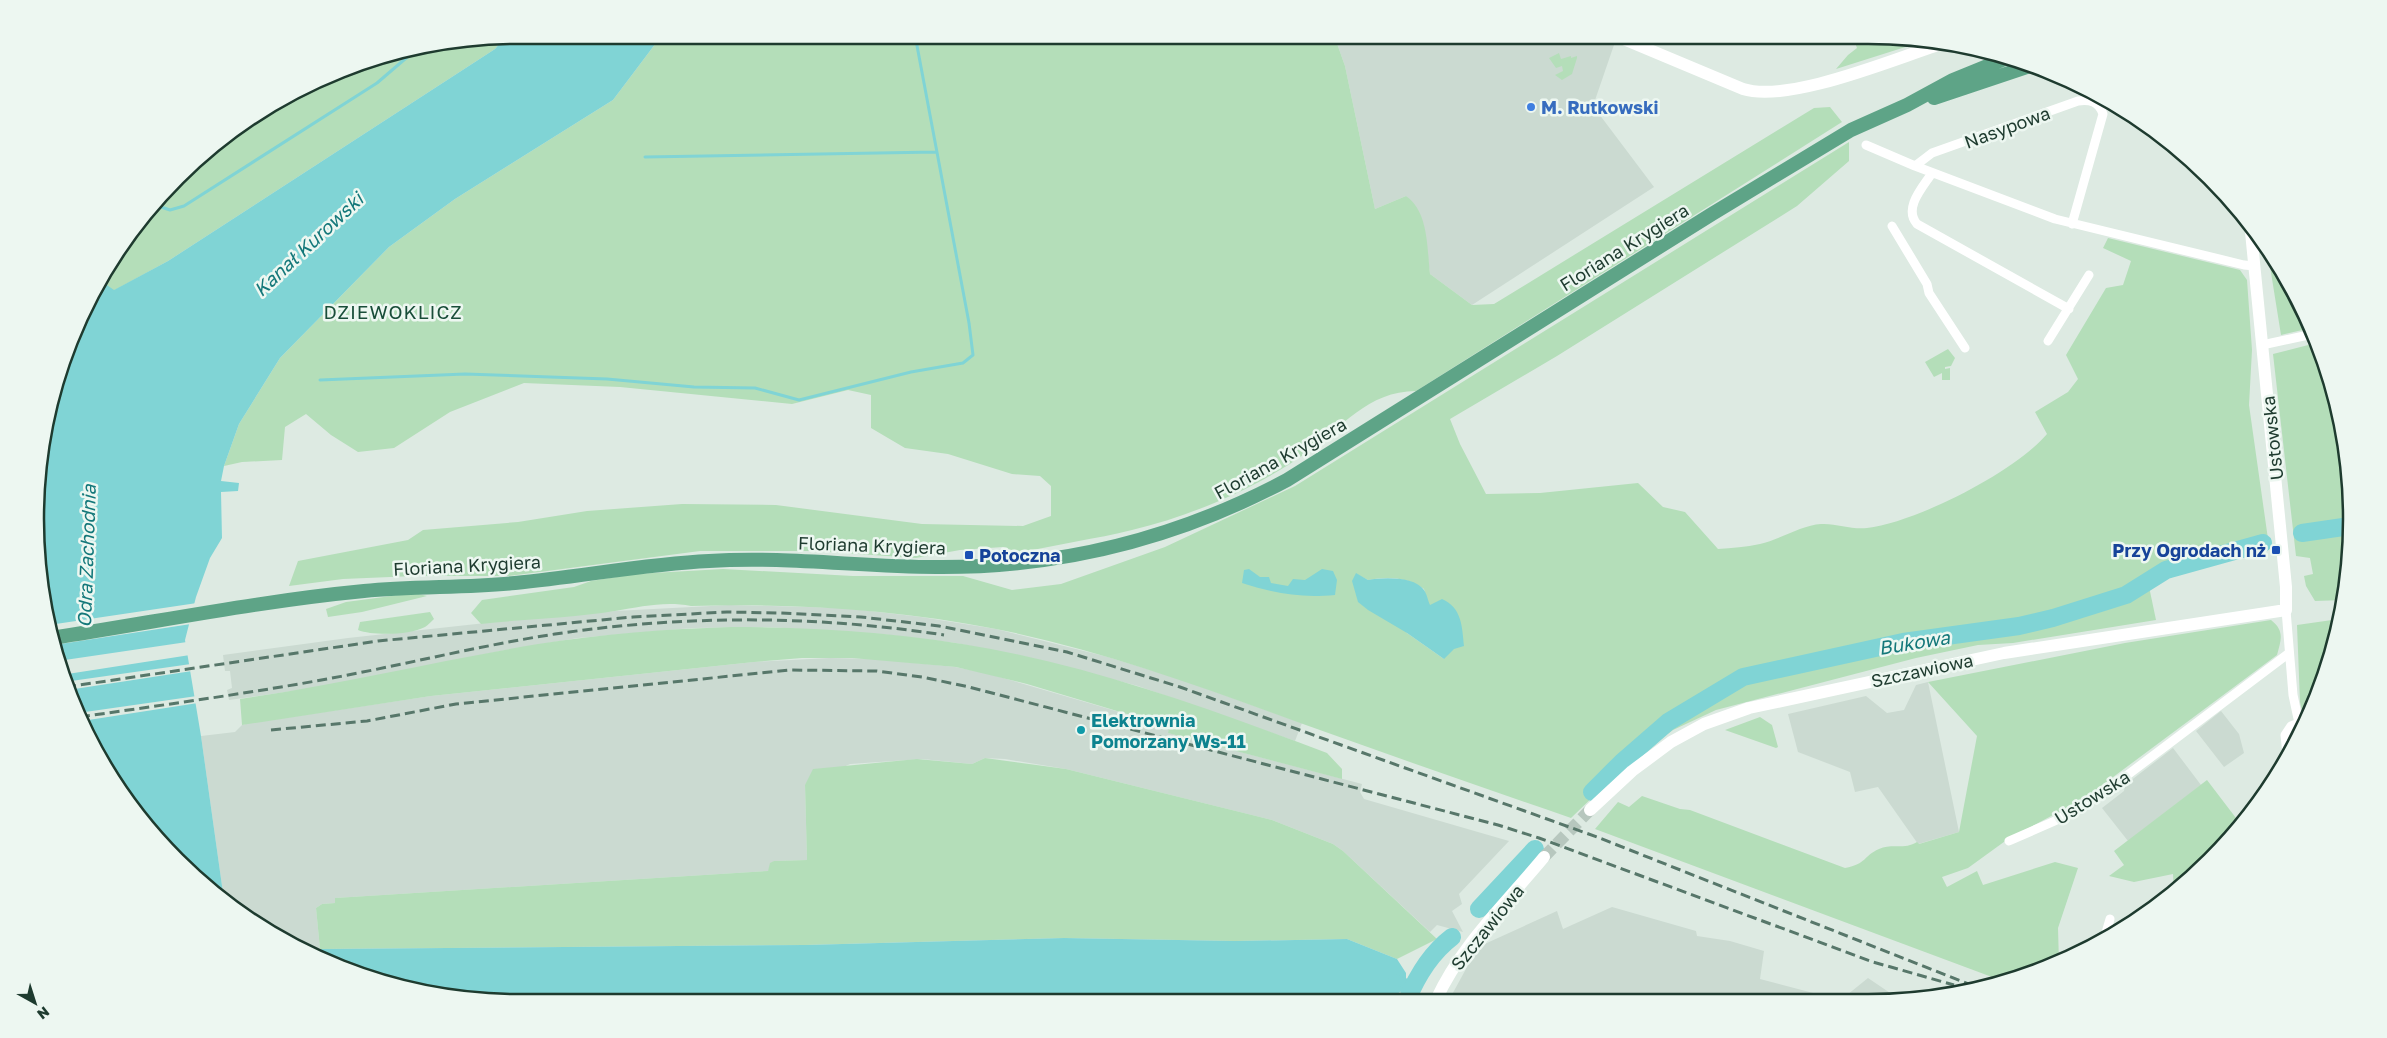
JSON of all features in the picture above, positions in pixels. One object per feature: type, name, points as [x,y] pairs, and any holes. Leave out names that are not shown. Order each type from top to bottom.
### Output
[{"type":"main road","name":"Floriana Krygiera","points":[[59,637],[339,594],[394,588],[514,583],[710,560],[790,560],[933,567],[984,566],[1054,559],[1126,544],[1206,519],[1267,491],[1388,418],[1720,209],[1851,130],[1907,105],[1953,80],[1997,62]]},
{"type":"main road","name":"Floriana Krygiera","points":[[1907,105],[2021,69]]},
{"type":"street","points":[[1636,44],[1749,91],[1772,92],[1833,80],[1929,48]]},
{"type":"street","name":"Nasypowa","points":[[1915,166],[1941,150],[2078,101],[2093,101],[2098,104],[2103,114],[2072,224]]},
{"type":"street","points":[[1866,145],[1932,173],[2072,224],[2255,266]]},
{"type":"street","points":[[1932,173],[1912,206],[1912,216],[1918,224],[2069,309]]},
{"type":"street","points":[[1892,226],[1927,284],[1929,293],[1966,348]]},
{"type":"street","name":"Ustowska","points":[[2252,240],[2286,579],[2286,610],[2293,695],[2298,720]]},
{"type":"street","points":[[2048,341],[2089,275]]},
{"type":"street","points":[[2262,345],[2306,335]]},
{"type":"street","name":"Szczawiowa","points":[[1590,810],[1632,771],[1671,742],[1709,722],[1749,708],[1995,654],[2286,610]]},
{"type":"street","name":"Ustowska","points":[[2009,841],[2057,820],[2101,795],[2290,653]]},
{"type":"street","name":"Ustowska","points":[[2286,746],[2284,735],[2291,726],[2296,725]]},
{"type":"street","name":"Szczawiowa","points":[[1439,994],[1453,967],[1468,945],[1544,857]]},
{"type":"street","points":[[2106,931],[2110,918]]},
{"type":"shaded area","points":[[1337,44],[1614,44],[1593,106],[1654,187],[1472,305],[1430,274],[1423,223],[1406,196],[1375,209],[1345,66]]},
{"type":"shaded area","points":[[730,605],[844,608],[921,617],[996,629],[1108,657],[1180,679],[1302,723],[1295,741],[1138,686],[1027,657],[956,643],[881,634],[768,627],[692,628],[578,638],[501,651],[321,687],[229,700],[227,690],[232,688],[230,671],[225,671],[223,655],[348,638],[504,621],[615,611]]},
{"type":"shaded area","points":[[830,658],[876,659],[955,667],[986,673],[1157,723],[1169,729],[1169,733],[1362,784],[1360,792],[1364,799],[1509,841],[1459,894],[1462,904],[1452,911],[1463,932],[1437,925],[1430,932],[1343,851],[1333,844],[1272,820],[1066,769],[1005,759],[985,758],[972,764],[922,759],[850,764],[805,785],[807,860],[774,861],[768,871],[335,898],[335,903],[322,904],[316,908],[320,949],[318,949],[281,931],[223,890],[201,736],[235,732],[242,725],[250,723],[431,696],[754,662]]},
{"type":"shaded area","points":[[1928,682],[1959,832],[1918,844],[1878,787],[1855,792],[1850,772],[1798,752],[1788,714],[1866,696],[1887,713],[1904,710],[1916,685]]},
{"type":"shaded area","points":[[2221,711],[2239,734],[2244,753],[2224,767],[2196,731]]},
{"type":"shaded area","points":[[2173,748],[2201,785],[2128,841],[2102,808],[2124,791],[2125,785]]},
{"type":"shaded area","points":[[1612,907],[1696,931],[1697,936],[1730,941],[1764,951],[1760,979],[1817,994],[1452,994],[1478,947],[1557,911],[1563,929]]},
{"type":"shaded area","points":[[1868,978],[1891,993],[1868,994],[1848,994]]},
{"type":"green space","points":[[655,44],[1337,44],[1345,66],[1375,209],[1406,196],[1414,203],[1419,211],[1426,232],[1430,274],[1472,305],[1494,304],[1814,108],[1830,107],[1842,122],[1416,391],[1383,397],[1369,404],[1306,453],[1287,466],[1245,489],[1200,509],[1154,524],[1020,553],[1003,547],[960,550],[916,558],[815,551],[700,551],[509,576],[414,576],[343,579],[289,586],[298,561],[408,540],[423,530],[518,522],[587,511],[682,504],[776,505],[922,524],[1023,526],[1051,516],[1051,486],[1040,476],[1012,474],[948,454],[905,448],[871,428],[871,395],[848,390],[792,404],[620,387],[524,383],[450,412],[394,448],[358,452],[331,435],[306,414],[285,427],[282,460],[242,462],[224,466],[239,424],[280,358],[389,247],[455,199],[613,100]]},
{"type":"green space","points":[[1855,44],[1909,46],[1836,69],[1857,48]]},
{"type":"green space","points":[[499,45],[495,49],[168,261],[113,291],[105,284],[107,281],[142,230],[183,183],[230,142],[281,107],[337,80],[396,60],[457,48]]},
{"type":"green space","points":[[1559,53],[1561,59],[1577,56],[1572,74],[1562,80],[1555,75],[1563,71],[1562,66],[1556,68],[1549,58]]},
{"type":"green space","points":[[1849,142],[1849,161],[1797,206],[1557,356],[1450,419],[1460,444],[1486,494],[1540,493],[1638,483],[1663,507],[1685,512],[1718,549],[1760,544],[1814,525],[1827,524],[1867,528],[1888,524],[1937,506],[1989,479],[2012,464],[2032,449],[2047,434],[2035,412],[2068,392],[2078,379],[2066,355],[2106,288],[2123,285],[2131,261],[2103,248],[2108,238],[2240,270],[2247,280],[2252,350],[2249,405],[2268,539],[2166,567],[2147,577],[2156,620],[2013,643],[1978,645],[1916,658],[1716,710],[1673,730],[1626,765],[1571,818],[1151,670],[1074,648],[996,629],[882,612],[806,607],[662,604],[582,615],[481,624],[471,613],[482,600],[574,587],[591,581],[635,574],[723,569],[853,576],[963,576],[1012,590],[1061,584],[1165,547],[1295,486]],"holes":[[[1356,574],[1368,580],[1397,578],[1411,582],[1424,589],[1444,659],[1407,633]]]},
{"type":"green space","points":[[2270,266],[2280,281],[2304,330],[2281,335]]},
{"type":"green space","points":[[2310,345],[2327,396],[2334,426],[2342,488],[2342,550],[2336,600],[2315,601],[2306,586],[2304,576],[2313,574],[2310,558],[2296,556],[2273,354]]},
{"type":"green space","points":[[1948,349],[1955,358],[1951,366],[1945,367],[1945,369],[1950,368],[1950,380],[1942,380],[1942,373],[1934,377],[1925,362]]},
{"type":"green space","points":[[414,593],[427,596],[362,612],[328,617],[326,609],[346,602]]},
{"type":"green space","points":[[430,612],[434,619],[425,627],[410,632],[392,634],[358,630],[360,622]]},
{"type":"green space","points":[[2271,620],[2278,628],[2281,636],[2277,655],[2085,798],[2008,839],[1968,868],[1942,877],[1947,887],[1977,871],[1983,885],[2055,862],[2078,868],[2058,928],[2059,954],[2021,969],[1993,977],[1595,829],[1618,802],[1629,807],[1642,796],[1680,809],[1690,810],[1845,868],[1861,862],[1884,847],[1908,846],[1917,842],[1919,844],[1959,832],[1977,736],[1928,682],[2125,643]]},
{"type":"green space","points":[[2332,620],[2318,672],[2302,712],[2300,702],[2297,625]]},
{"type":"green space","points":[[731,627],[796,628],[894,635],[959,643],[1034,658],[1162,694],[1327,753],[1342,769],[1342,779],[1168,733],[1169,729],[1157,723],[1027,684],[956,667],[852,658],[802,658],[754,662],[431,696],[242,725],[240,699],[538,644],[634,632]]},
{"type":"green space","points":[[1760,717],[1772,725],[1778,747],[1776,748],[1725,730]]},
{"type":"green space","points":[[985,758],[1066,769],[1272,820],[1333,844],[1343,851],[1437,939],[1397,959],[1347,939],[1235,941],[1064,938],[805,945],[320,949],[316,908],[322,904],[335,903],[335,898],[768,871],[770,863],[774,861],[807,860],[805,785],[813,769],[917,759],[972,764]]},
{"type":"green space","points":[[2207,780],[2236,818],[2204,855],[2173,882],[2173,874],[2134,882],[2109,876],[2124,865],[2114,851]]},
{"type":"water","points":[[519,44],[655,44],[613,100],[455,199],[389,247],[280,358],[239,424],[224,466],[221,481],[239,483],[238,491],[221,492],[222,538],[210,558],[196,597],[185,640],[201,736],[223,890],[183,855],[142,808],[124,783],[107,757],[80,701],[60,642],[48,581],[44,519],[45,488],[53,426],[69,366],[80,337],[105,284],[114,290],[168,261],[495,49],[499,45]]},
{"type":"water","points":[[1249,569],[1260,577],[1269,577],[1271,583],[1288,586],[1293,579],[1305,580],[1322,569],[1333,571],[1337,580],[1335,595],[1311,596],[1288,594],[1242,583],[1244,570]]},
{"type":"water","points":[[1356,573],[1368,580],[1389,578],[1413,582],[1420,585],[1424,590],[1430,605],[1442,599],[1449,603],[1454,607],[1460,618],[1464,646],[1454,649],[1444,659],[1407,633],[1368,610],[1358,602],[1352,581]]},
{"type":"water","points":[[1064,938],[1235,941],[1347,939],[1397,959],[1406,973],[1406,984],[1402,991],[1397,994],[519,994],[457,990],[426,985],[366,969],[319,949],[805,945]]},
{"type":"pier","points":[[197,603],[191,624],[61,644],[56,624]]},
{"type":"pier","points":[[187,642],[190,655],[70,674],[65,660]]},
{"type":"pier","points":[[191,664],[192,671],[75,689],[72,681]]},
{"type":"pier","points":[[197,696],[198,703],[89,720],[85,712]]},
{"type":"waterway","points":[[320,380],[465,374],[607,379],[694,387],[755,388],[799,400],[911,372],[963,363],[973,355],[969,323],[917,44]]},
{"type":"waterway","points":[[161,207],[170,210],[184,206],[377,83],[407,57]]},
{"type":"waterway","points":[[645,157],[936,152]]},
{"type":"waterway","name":"Bukowa","points":[[2302,533],[2343,527]]},
{"type":"waterway","name":"Bukowa","points":[[1592,792],[1622,762],[1668,722],[1743,677],[1903,642],[2019,626],[2053,618],[2126,595],[2166,570],[2263,543]]},
{"type":"waterway","name":"Bukowa","points":[[1479,909],[1535,849]]},
{"type":"waterway","name":"Bukowa","points":[[1410,994],[1425,966],[1444,943],[1452,937]]},
{"type":"waterway","points":[[1393,979],[1413,986]]},
{"type":"tunnel","points":[[1544,857],[1590,810]]},
{"type":"railway","points":[[74,686],[378,641],[633,617],[727,612],[781,613],[861,617],[939,626],[1067,652],[1180,687],[1597,837],[1967,984]]},
{"type":"railway","points":[[87,716],[355,674],[555,634],[652,623],[750,620],[798,621],[896,628],[944,635]]},
{"type":"railway","points":[[271,730],[367,721],[456,704],[790,670],[877,671],[922,677],[969,687],[1498,825],[1539,838],[1873,962],[1954,985]]},
{"type":"place","name":"M. Rutkowski","points":[[1531,107]]},
{"type":"place","name":"Przy Ogrodach nż","points":[[2276,550]]},
{"type":"place","name":"Potoczna","points":[[969,555]]},
{"type":"place","name":"Elektrownia Pomorzany Ws-11","points":[[1081,730]]},
{"type":"district","name":"DZIEWOKLICZ","points":[[393,311]]},
{"type":"water label","name":"Kanał Kurowski","points":[[308,244]]},
{"type":"water label","name":"Odra Zachodnia","points":[[86,556]]}]
